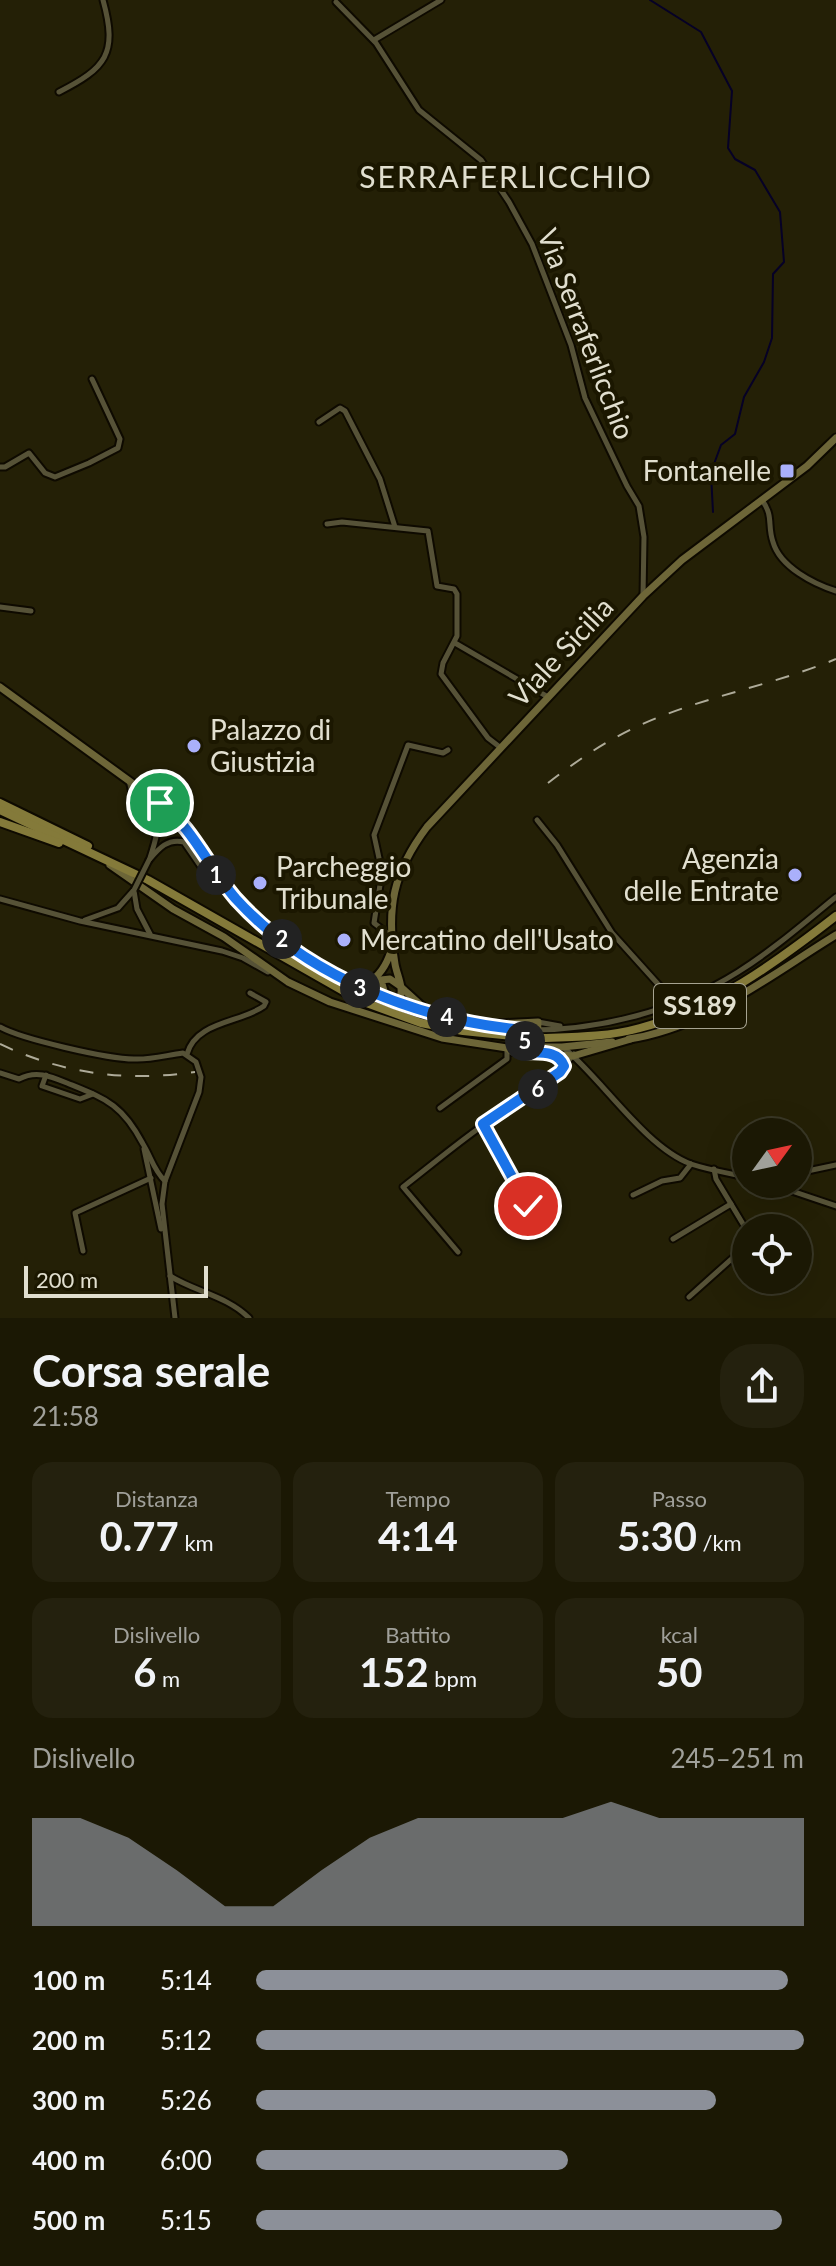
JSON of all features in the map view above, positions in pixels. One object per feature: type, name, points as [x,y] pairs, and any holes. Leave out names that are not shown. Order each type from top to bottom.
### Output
[{"type":"main road","points":[[0,803],[157,880],[192,899],[221,920]]},
{"type":"main road","points":[[0,810],[148,880],[335,988],[387,1012],[421,1023],[463,1031],[525,1037],[538,1034]]},
{"type":"main road","points":[[0,822],[87,852]]},
{"type":"main road","name":"SS189","points":[[538,1034],[610,1034],[638,1029],[687,1011],[762,970],[836,916]]},
{"type":"street","points":[[59,92],[88,77],[104,61],[109,32],[103,0]]},
{"type":"street","points":[[374,40],[441,0]]},
{"type":"street","name":"Via Serraferlicchio","points":[[336,2],[374,40],[419,110],[475,153],[486,166],[532,244],[571,345],[585,398],[639,506],[644,537],[641,561],[643,596]]},
{"type":"street","points":[[0,467],[29,453],[45,473],[55,477],[118,448],[120,439],[92,379]]},
{"type":"street","points":[[319,422],[340,408],[345,411],[380,479],[395,527]]},
{"type":"street","name":"Viale Sicilia","points":[[392,941],[393,890],[413,846],[427,827],[643,596],[682,560],[807,466],[836,438]]},
{"type":"street","points":[[762,500],[771,513],[772,540],[777,551],[805,577],[836,591]]},
{"type":"street","points":[[327,524],[342,522],[428,531],[437,586],[454,589],[457,594],[457,636],[443,663],[441,674],[488,738],[501,748]]},
{"type":"street","points":[[0,607],[31,611]]},
{"type":"street","points":[[455,643],[549,697]]},
{"type":"street","points":[[0,687],[176,816],[226,888]]},
{"type":"street","points":[[394,1003],[401,998],[392,941],[374,923],[382,865],[374,835],[408,745],[443,753],[448,750]]},
{"type":"street","points":[[80,921],[118,908],[134,890],[149,860],[157,834],[157,815],[150,804],[131,789],[129,779]]},
{"type":"street","points":[[537,820],[553,839],[612,933],[666,993],[672,1004]]},
{"type":"street","points":[[149,860],[165,844],[184,842],[208,877],[226,888],[275,934],[359,985],[394,1003],[463,1021],[493,1024],[557,1055],[573,1056],[670,1029],[734,999],[836,935]]},
{"type":"street","points":[[87,852],[173,909],[224,937],[288,982]]},
{"type":"street","points":[[134,890],[137,909],[150,935]]},
{"type":"street","points":[[0,899],[80,921],[233,954],[354,1011],[442,1038],[511,1051],[525,1037],[561,1027],[615,1021],[672,1004],[745,968],[836,897]]},
{"type":"street","points":[[392,941],[382,980],[384,991],[394,1003]]},
{"type":"street","points":[[272,950],[336,983],[359,985],[390,979],[434,1014]]},
{"type":"street","points":[[359,985],[383,971]]},
{"type":"street","points":[[187,1054],[189,1045],[202,1032],[264,1006],[266,1002],[250,993]]},
{"type":"street","points":[[0,1027],[20,1035],[111,1057],[136,1060],[187,1054],[196,1062],[201,1072],[199,1092],[165,1181],[161,1211],[175,1318]]},
{"type":"street","points":[[538,1034],[573,1056],[645,1130],[676,1156],[691,1164],[732,1174]]},
{"type":"street","points":[[562,1047],[631,1039]]},
{"type":"street","points":[[458,1252],[403,1187],[483,1124],[545,1085],[576,1052],[602,1043]]},
{"type":"street","points":[[440,1108],[507,1059],[507,1048]]},
{"type":"street","points":[[557,1055],[564,1066]]},
{"type":"street","points":[[0,1073],[19,1079],[28,1074],[46,1075],[118,1108],[144,1144],[158,1175],[165,1181]]},
{"type":"street","points":[[46,1075],[42,1086],[80,1099],[93,1094]]},
{"type":"street","points":[[483,1124],[528,1206]]},
{"type":"street","points":[[144,1144],[158,1223],[163,1235]]},
{"type":"street","points":[[633,1195],[662,1181],[680,1178],[691,1164]]},
{"type":"street","points":[[812,1170],[836,1165]]},
{"type":"street","points":[[714,1169],[716,1179],[737,1214]]},
{"type":"street","points":[[83,1251],[75,1213],[151,1178]]},
{"type":"street","points":[[812,1198],[836,1206]]},
{"type":"street","points":[[673,1239],[731,1204]]},
{"type":"street","points":[[689,1297],[732,1259]]},
{"type":"street","points":[[169,1276],[191,1289],[230,1302],[249,1318]]},
{"type":"waterway","points":[[650,0],[701,32],[732,91],[728,148],[735,159],[755,170],[780,212],[784,262],[773,274],[772,338],[764,362],[744,397],[735,434],[721,445],[714,464],[711,474],[713,512]]},
{"type":"railway","points":[[548,783],[590,753],[636,727],[836,659]]},
{"type":"railway","points":[[0,1044],[47,1062],[96,1073],[145,1076],[195,1072]]},
{"type":"place","name":"Fontanelle","points":[[787,471]]},
{"type":"place","name":"Palazzo di Giustizia","points":[[194,746]]},
{"type":"place","name":"Agenzia delle Entrate","points":[[795,875]]},
{"type":"place","name":"Parcheggio Tribunale","points":[[260,883]]},
{"type":"place","name":"Mercatino dell'Usato","points":[[344,940]]},
{"type":"district","name":"SERRAFERLICCHIO","points":[[506,178]]},
{"type":"route","points":[[160,803],[184,825],[214,873],[240,903],[296,949],[354,985],[394,1003],[463,1021],[525,1030],[525,1052],[557,1055],[561,1059],[564,1066],[545,1085],[483,1124],[528,1206]]}]
